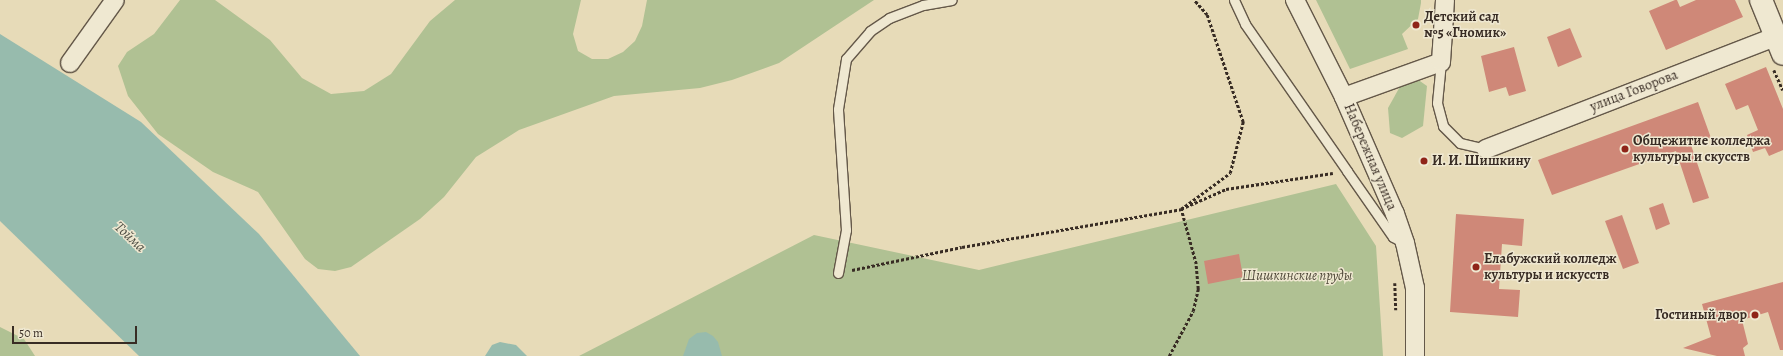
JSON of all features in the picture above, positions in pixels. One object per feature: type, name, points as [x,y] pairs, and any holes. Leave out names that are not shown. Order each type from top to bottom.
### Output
[{"type":"street","points":[[70,63],[115,0]]},
{"type":"street","points":[[1295,0],[1344,97]]},
{"type":"street","points":[[1441,62],[1445,0]]},
{"type":"street","points":[[1761,0],[1780,41]]},
{"type":"street","name":"улица Говорова","points":[[1486,149],[1780,41]]},
{"type":"street","name":"Набережная улица","points":[[1415,356],[1415,288],[1405,243],[1395,214],[1344,97],[1441,62]]},
{"type":"lane","points":[[838,273],[846,230],[838,108],[846,59],[870,31],[889,18],[923,5],[952,0]]},
{"type":"lane","points":[[1234,0],[1245,24],[1393,237],[1405,243]]},
{"type":"lane","points":[[1441,62],[1437,103],[1443,126],[1460,143],[1486,149]]},
{"type":"path","points":[[1181,209],[1230,173],[1243,122],[1207,15],[1194,0]]},
{"type":"path","points":[[838,273],[962,246],[1181,209],[1226,189],[1347,171]]},
{"type":"path","points":[[1169,356],[1193,311],[1198,289],[1196,264],[1181,209]]},
{"type":"path","points":[[1395,276],[1396,316]]},
{"type":"green space","points":[[180,0],[215,0],[270,40],[302,78],[331,94],[364,91],[391,74],[430,21],[455,0],[581,0],[573,34],[578,51],[592,59],[608,59],[623,52],[635,41],[642,26],[647,0],[874,0],[779,63],[732,80],[700,88],[614,96],[519,130],[476,157],[444,197],[420,219],[351,267],[335,271],[318,269],[305,259],[258,192],[213,172],[158,134],[128,96],[118,66],[127,52],[154,34]]},
{"type":"green space","points":[[1316,0],[1421,0],[1421,3],[1418,19],[1402,34],[1408,49],[1350,69]]},
{"type":"green space","points":[[1417,79],[1427,86],[1423,126],[1402,138],[1390,133],[1388,108],[1402,83]]},
{"type":"green space","name":"Шишкинские пруды","points":[[1336,184],[1376,246],[1383,356],[579,356],[814,235],[979,270]]},
{"type":"green space","points":[[0,327],[24,339],[35,356],[0,356]]},
{"type":"water","name":"Тойма","points":[[0,34],[141,122],[259,234],[360,356],[139,356],[0,221]]},
{"type":"water","points":[[706,332],[713,336],[718,342],[722,356],[683,356],[689,339],[697,333]]},
{"type":"water","points":[[500,342],[516,345],[527,356],[485,356],[492,345]]},
{"type":"building","points":[[1677,0],[1680,7],[1696,0],[1735,0],[1743,17],[1666,50],[1649,11]]},
{"type":"building","points":[[1570,28],[1582,57],[1558,67],[1547,37]]},
{"type":"building","points":[[1514,47],[1526,91],[1509,96],[1506,87],[1489,92],[1481,56]]},
{"type":"building","points":[[1766,67],[1783,109],[1783,150],[1769,156],[1765,148],[1753,152],[1747,135],[1758,130],[1748,105],[1736,110],[1725,84]]},
{"type":"building","name":"Общежитие колледжа культуры и скусств","points":[[1698,102],[1711,138],[1691,145],[1709,198],[1693,203],[1676,151],[1552,195],[1538,160]]},
{"type":"building","points":[[1663,203],[1670,224],[1656,230],[1649,208]]},
{"type":"building","name":"Елабужский колледж культуры и искусств","points":[[1456,214],[1524,219],[1522,246],[1502,244],[1499,289],[1520,290],[1518,317],[1450,312]]},
{"type":"building","points":[[1622,215],[1639,263],[1623,269],[1605,221]]},
{"type":"building","points":[[1239,254],[1243,277],[1208,284],[1204,261]]},
{"type":"building","points":[[1783,282],[1783,350],[1780,350],[1768,312],[1742,320],[1748,344],[1743,348],[1745,356],[1717,356],[1683,348],[1711,337],[1702,304]]},
{"type":"place","name":"Детский сад №5 «Гномик»","points":[[1416,25]]},
{"type":"place","name":"Общежитие колледжа культуры и скусств","points":[[1625,149]]},
{"type":"place","name":"И. И. Шишкину","points":[[1424,161]]},
{"type":"place","name":"Елабужский колледж культуры и искусств","points":[[1476,267]]},
{"type":"place","name":"Гостиный двор","points":[[1755,315]]}]
